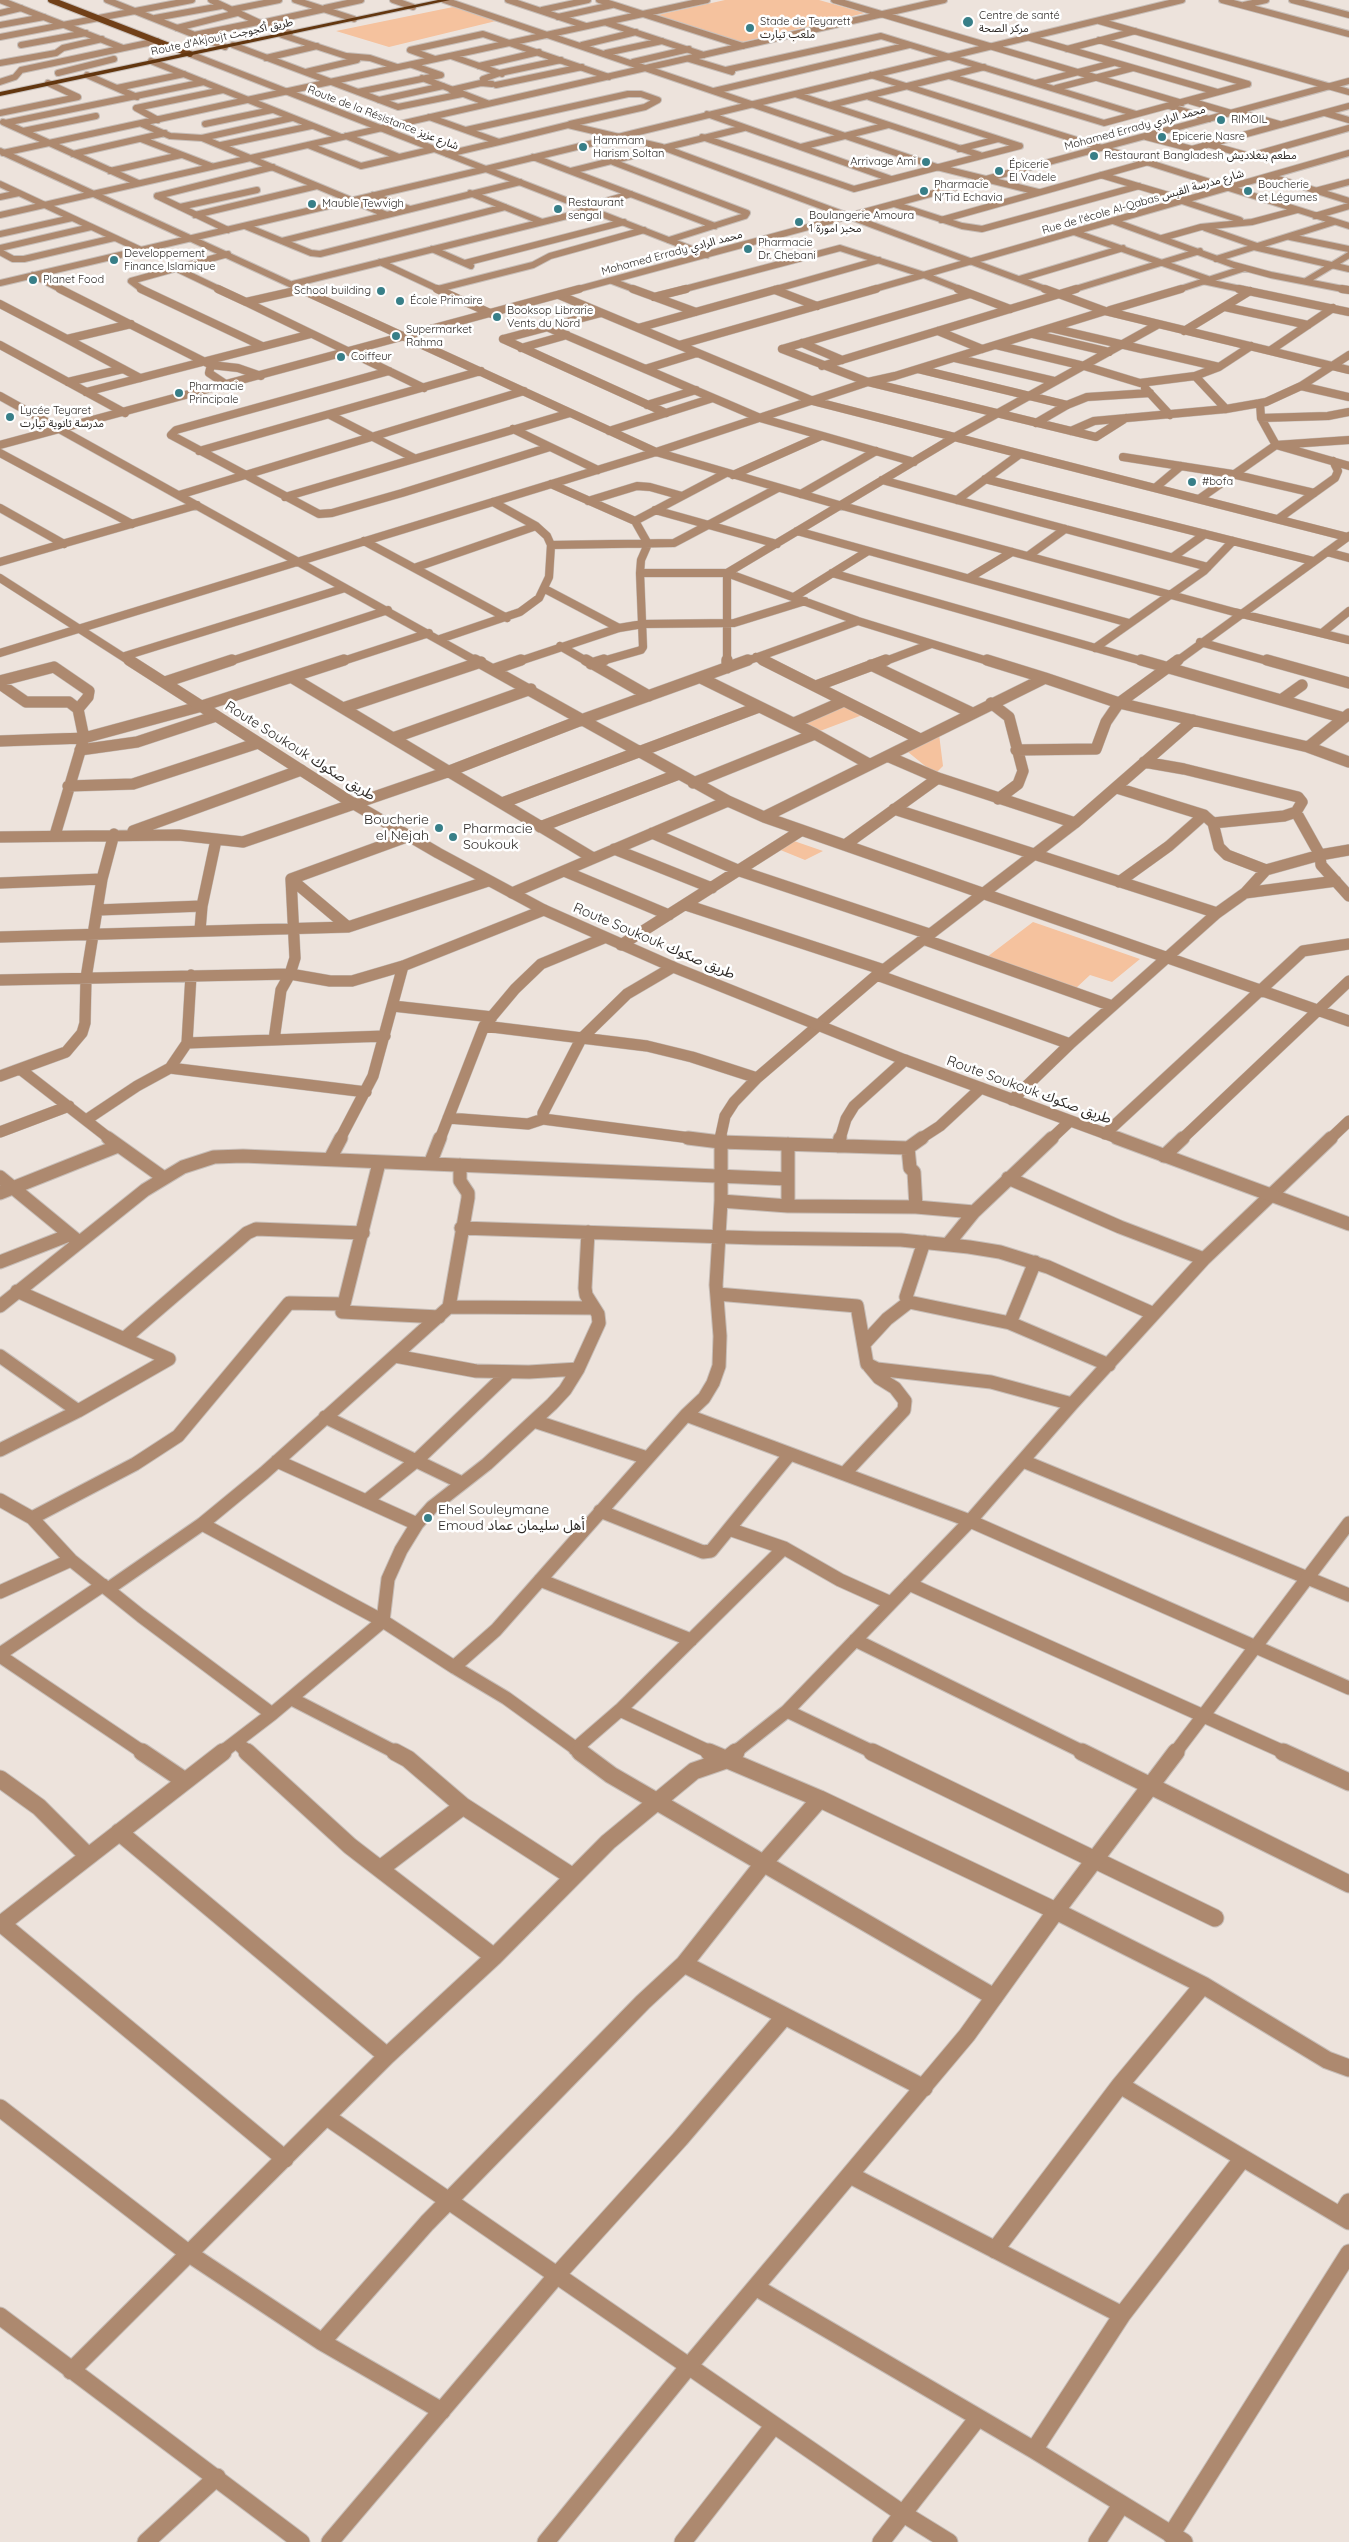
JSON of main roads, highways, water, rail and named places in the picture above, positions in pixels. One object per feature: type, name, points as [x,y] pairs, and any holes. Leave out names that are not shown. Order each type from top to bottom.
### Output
[{"type":"highway","name":"Route d'Akjoujt طريق أكجوجت","points":[[0,94],[446,0]]},
{"type":"main road","name":"Route de la Résistance شارع عزيز","points":[[50,0],[190,54]]},
{"type":"place","name":"Centre de santé مركز الصحة","points":[[968,22]]},
{"type":"place","name":"Stade de Teyarett ملعب تيارت","points":[[750,28]]},
{"type":"place","name":"RIMOIL","points":[[1221,120]]},
{"type":"place","name":"Epicerie Nasre","points":[[1162,137]]},
{"type":"place","name":"Hammam Harism Soltan","points":[[583,147]]},
{"type":"place","name":"Restaurant Bangladesh مطعم بنغلاديش","points":[[1094,156]]},
{"type":"place","name":"Arrivage Ami","points":[[926,162]]},
{"type":"place","name":"Épicerie El Vadele","points":[[999,171]]},
{"type":"place","name":"Pharmacie N'Tid Echavia","points":[[924,191]]},
{"type":"place","name":"Boucherie et Légumes","points":[[1248,191]]},
{"type":"place","name":"Mauble Tewvigh","points":[[312,204]]},
{"type":"place","name":"Restaurant sengal","points":[[558,209]]},
{"type":"place","name":"Boulangerie Amoura 1 مخبز امورة","points":[[799,222]]},
{"type":"place","name":"Pharmacie Dr. Chebani","points":[[748,249]]},
{"type":"place","name":"Developpement Finance Islamique","points":[[114,260]]},
{"type":"place","name":"Planet Food","points":[[33,280]]},
{"type":"place","name":"School building","points":[[381,291]]},
{"type":"place","name":"École Primaire","points":[[400,301]]},
{"type":"place","name":"Booksop Librarie Vents du Nord","points":[[497,317]]},
{"type":"place","name":"Supermarket Rahma","points":[[396,336]]},
{"type":"place","name":"Coiffeur","points":[[341,357]]},
{"type":"place","name":"Pharmacie Principale","points":[[179,393]]},
{"type":"place","name":"Lycée Teyaret مدرسة ثانوية تيارت","points":[[10,417]]},
{"type":"place","name":"#bofa","points":[[1192,482]]},
{"type":"place","name":"Boucherie el Nejah","points":[[439,828]]},
{"type":"place","name":"Pharmacie Soukouk","points":[[453,837]]},
{"type":"place","name":"Ehel Souleymane Emoud أهل سليمان عماد","points":[[428,1518]]}]
